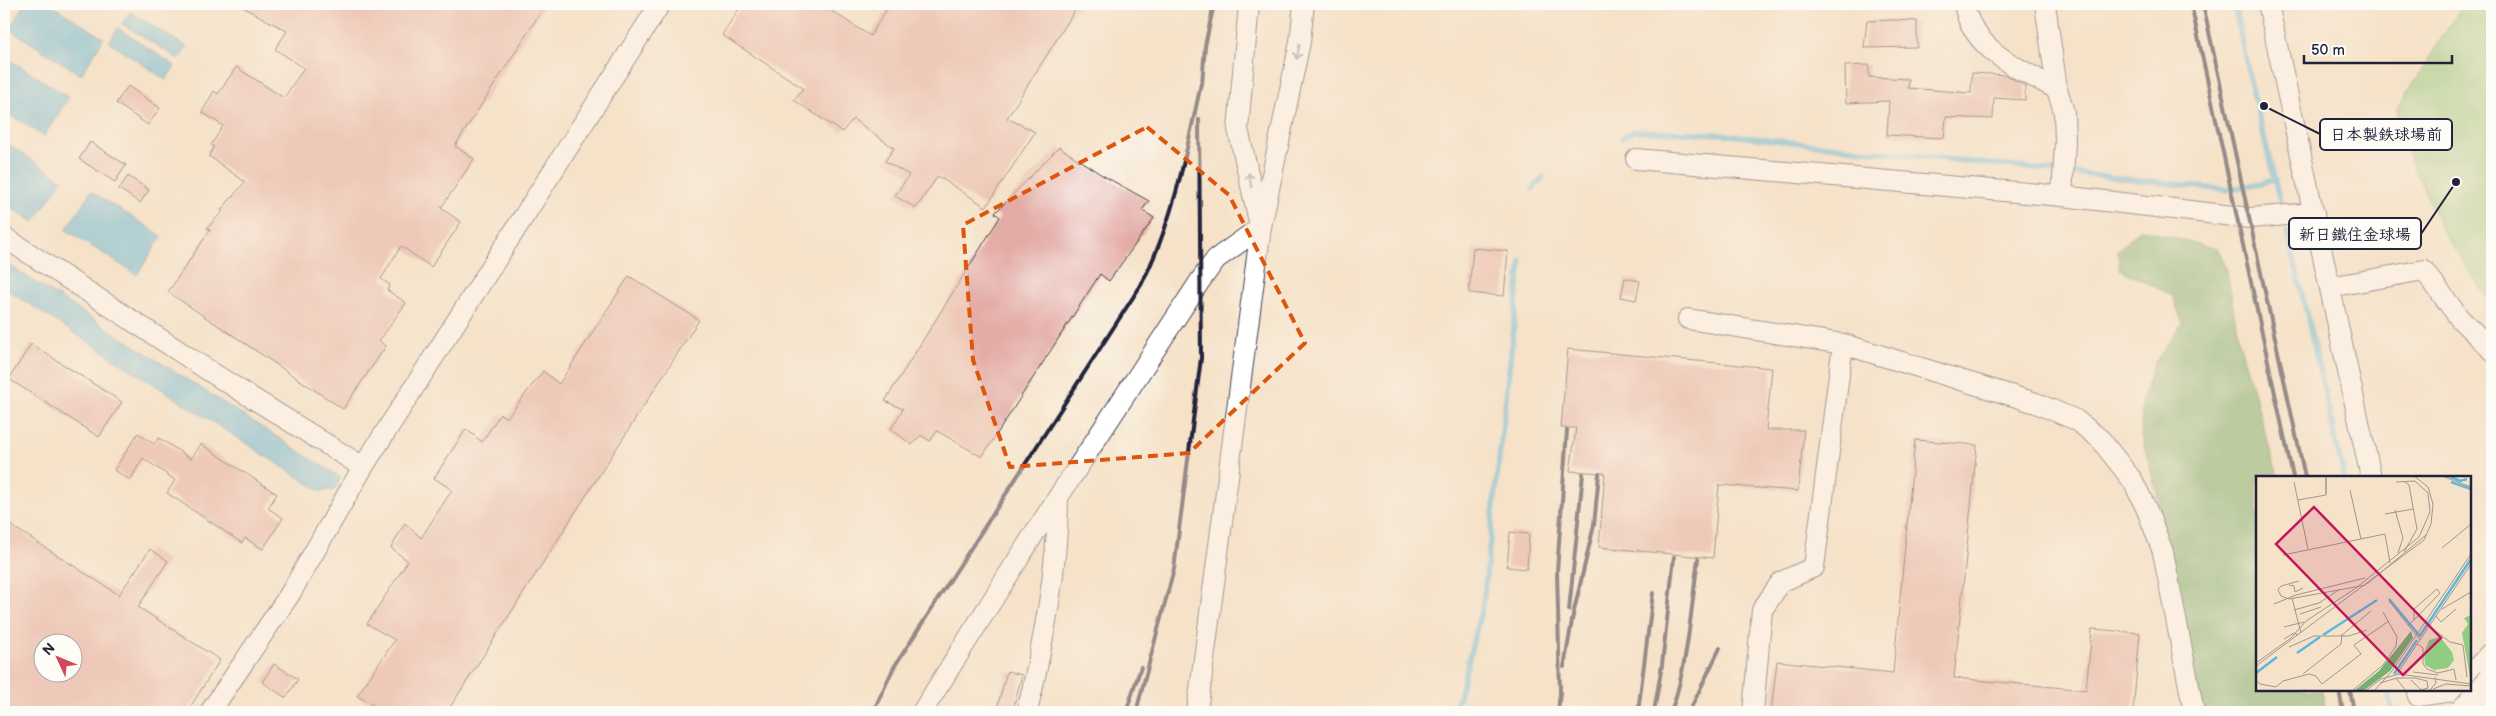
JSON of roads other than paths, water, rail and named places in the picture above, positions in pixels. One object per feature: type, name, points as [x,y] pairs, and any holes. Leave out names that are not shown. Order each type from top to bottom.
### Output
[{"type":"highway","points":[[2464,712],[2484,675]]},
{"type":"street","points":[[210,712],[290,594],[363,467],[660,4]]},
{"type":"street","points":[[1249,4],[1238,129],[1261,227]]},
{"type":"street","points":[[1197,712],[1261,227],[1300,42],[1304,4]]},
{"type":"street","points":[[1964,4],[1966,17],[1978,37],[1998,56],[2057,89]]},
{"type":"street","points":[[2045,4],[2057,89],[2064,112],[2063,180]]},
{"type":"street","points":[[2268,4],[2371,476]]},
{"type":"street","points":[[1636,159],[2063,180],[2250,218],[2314,213]]},
{"type":"street","points":[[922,712],[1058,498],[1200,281],[1216,259],[1261,227]]},
{"type":"street","points":[[4,237],[214,374],[363,467]]},
{"type":"street","points":[[2330,287],[2424,270],[2460,319],[2492,350]]},
{"type":"street","points":[[1688,319],[1843,344],[2036,403],[2076,420],[2100,439],[2133,481],[2163,552],[2194,712]]},
{"type":"street","points":[[1752,712],[1762,610],[1781,582],[1814,568],[1843,344]]},
{"type":"street","points":[[1027,712],[1036,674],[1058,536],[1058,498]]},
{"type":"street","points":[[2418,699],[2454,691]]},
{"type":"water","points":[[25,4],[50,4],[104,38],[81,75],[9,29]]},
{"type":"water","points":[[130,12],[187,47],[179,59],[122,24]]},
{"type":"water","points":[[118,28],[175,66],[166,80],[109,42]]},
{"type":"water","points":[[4,56],[69,97],[44,136],[4,111]]},
{"type":"water","points":[[5,142],[62,180],[34,222],[4,204]]},
{"type":"water","points":[[91,191],[162,236],[137,275],[66,230]]},
{"type":"water","points":[[4,262],[341,478],[334,490],[320,491],[4,288]]},
{"type":"waterway","points":[[2234,4],[2251,85],[2281,206]]},
{"type":"waterway","points":[[1622,138],[1633,131],[1719,134],[2227,190],[2275,180]]},
{"type":"waterway","points":[[1533,189],[1543,177]]},
{"type":"waterway","points":[[2288,233],[2344,476]]},
{"type":"waterway","points":[[1455,712],[1483,604],[1521,261]]},
{"type":"waterway","points":[[2388,691],[2393,712]]},
{"type":"railway","points":[[1202,84],[1205,46],[1214,4]]},
{"type":"railway","points":[[2191,4],[2293,476]]},
{"type":"railway","points":[[2203,4],[2305,476]]},
{"type":"railway","points":[[873,712],[894,667],[1141,285],[1171,210],[1185,158],[1202,79]]},
{"type":"railway","points":[[1136,712],[1174,569],[1201,358],[1199,119]]},
{"type":"railway","points":[[1558,712],[1560,692],[1557,571],[1567,430]]},
{"type":"railway","points":[[1569,610],[1583,474]]},
{"type":"railway","points":[[1564,667],[1573,615],[1594,525],[1599,474]]},
{"type":"railway","points":[[1654,712],[1662,665],[1674,557]]},
{"type":"railway","points":[[1671,712],[1685,656],[1698,559]]},
{"type":"railway","points":[[1638,712],[1653,593]]},
{"type":"railway","points":[[1689,712],[1720,648]]},
{"type":"railway","points":[[1126,712],[1141,667]]},
{"type":"railway","points":[[2339,691],[2343,712]]},
{"type":"railway","points":[[2350,691],[2354,712]]},
{"type":"place","name":"日本製鉄球場前","points":[[2264,106]]},
{"type":"place","name":"新日鐵住金球場","points":[[2456,182]]}]
